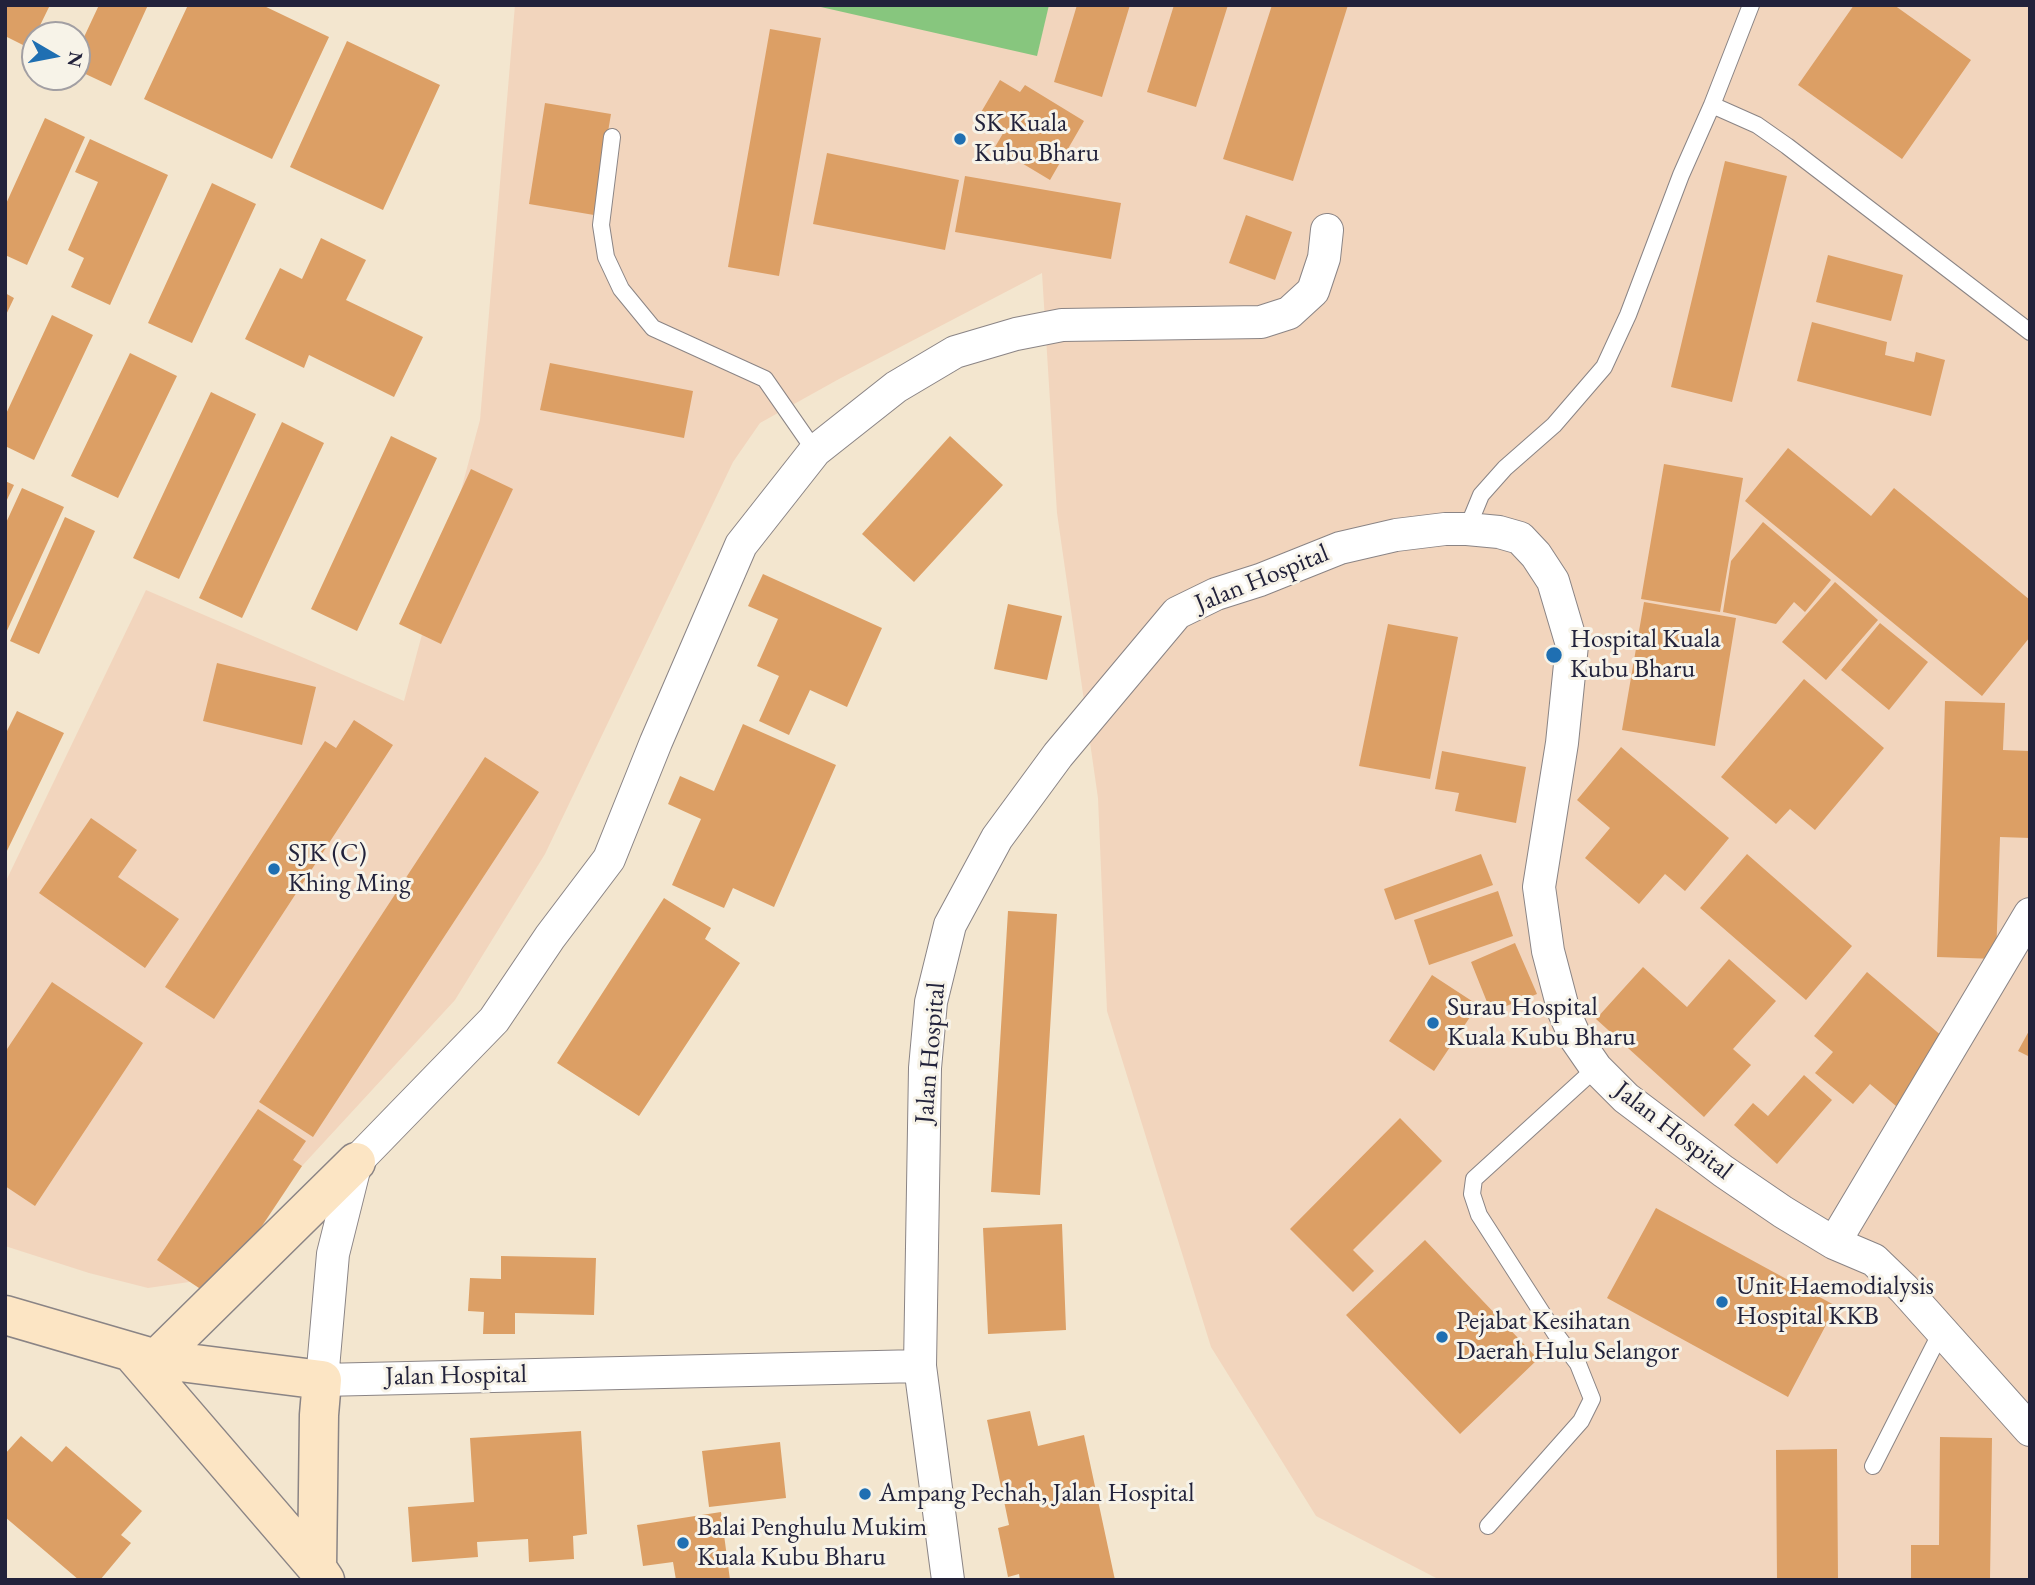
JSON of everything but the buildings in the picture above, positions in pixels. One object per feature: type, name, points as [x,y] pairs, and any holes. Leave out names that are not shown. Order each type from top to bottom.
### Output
[{"type":"street","points":[[144,1356],[356,1162],[494,1020],[550,937],[609,859],[741,545],[815,451],[896,387],[954,352],[1016,334],[1062,326],[1261,322],[1289,313],[1314,291],[1324,258],[1327,230]]},
{"type":"street","name":"Jalan Hospital","points":[[322,1380],[920,1366],[925,1068],[931,1002],[950,925],[997,838],[1058,755],[1177,613],[1216,594],[1340,548],[1396,535],[1467,529],[1499,532],[1520,538],[1536,555],[1553,581],[1572,645],[1562,743],[1539,887],[1548,951],[1564,1012],[1576,1039],[1596,1068],[1626,1098],[1723,1171],[1834,1243],[1874,1260],[1904,1289],[2030,1430]]},
{"type":"street","points":[[1834,1243],[2030,914]]},
{"type":"street","points":[[321,1574],[322,1380],[333,1254],[356,1162]]},
{"type":"street","points":[[5,1315],[144,1356],[322,1380]]},
{"type":"street","points":[[144,1356],[321,1574]]},
{"type":"street","points":[[920,1366],[948,1580]]},
{"type":"lane","points":[[1467,529],[1481,495],[1504,468],[1554,425],[1604,367],[1628,315],[1681,175],[1751,5]]},
{"type":"lane","points":[[1712,105],[1756,125],[1787,146],[2030,332]]},
{"type":"lane","points":[[612,137],[601,225],[606,257],[621,289],[653,328],[765,379],[815,451]]},
{"type":"lane","points":[[1488,1526],[1581,1421],[1592,1399],[1578,1364],[1479,1215],[1472,1194],[1474,1179],[1596,1068]]},
{"type":"lane","points":[[1873,1466],[1941,1332]]},
{"type":"shaded area","name":"Hospital Kuala Kubu Bharu","points":[[515,5],[2030,5],[2030,1580],[1440,1580],[1316,1516],[1211,1347],[1107,1011],[1098,798],[1057,513],[1042,273],[760,423],[733,462],[545,854],[455,1000],[196,1281],[148,1288],[89,1273],[5,1246],[5,883],[146,590],[404,701],[480,420]]},
{"type":"green space","points":[[812,5],[1049,5],[1037,56]]},
{"type":"place","name":"SK Kuala Kubu Bharu","points":[[960,139]]},
{"type":"place","name":"Hospital Kuala Kubu Bharu","points":[[1554,655]]},
{"type":"place","name":"SJK (C) Khing Ming","points":[[274,869]]},
{"type":"place","name":"Surau Hospital Kuala Kubu Bharu","points":[[1433,1023]]},
{"type":"place","name":"Unit Haemodialysis Hospital KKB","points":[[1722,1302]]},
{"type":"place","name":"Pejabat Kesihatan Daerah Hulu Selangor","points":[[1442,1337]]},
{"type":"place","name":"Ampang Pechah, Jalan Hospital","points":[[865,1494]]},
{"type":"place","name":"Balai Penghulu Mukim Kuala Kubu Bharu","points":[[683,1543]]}]
